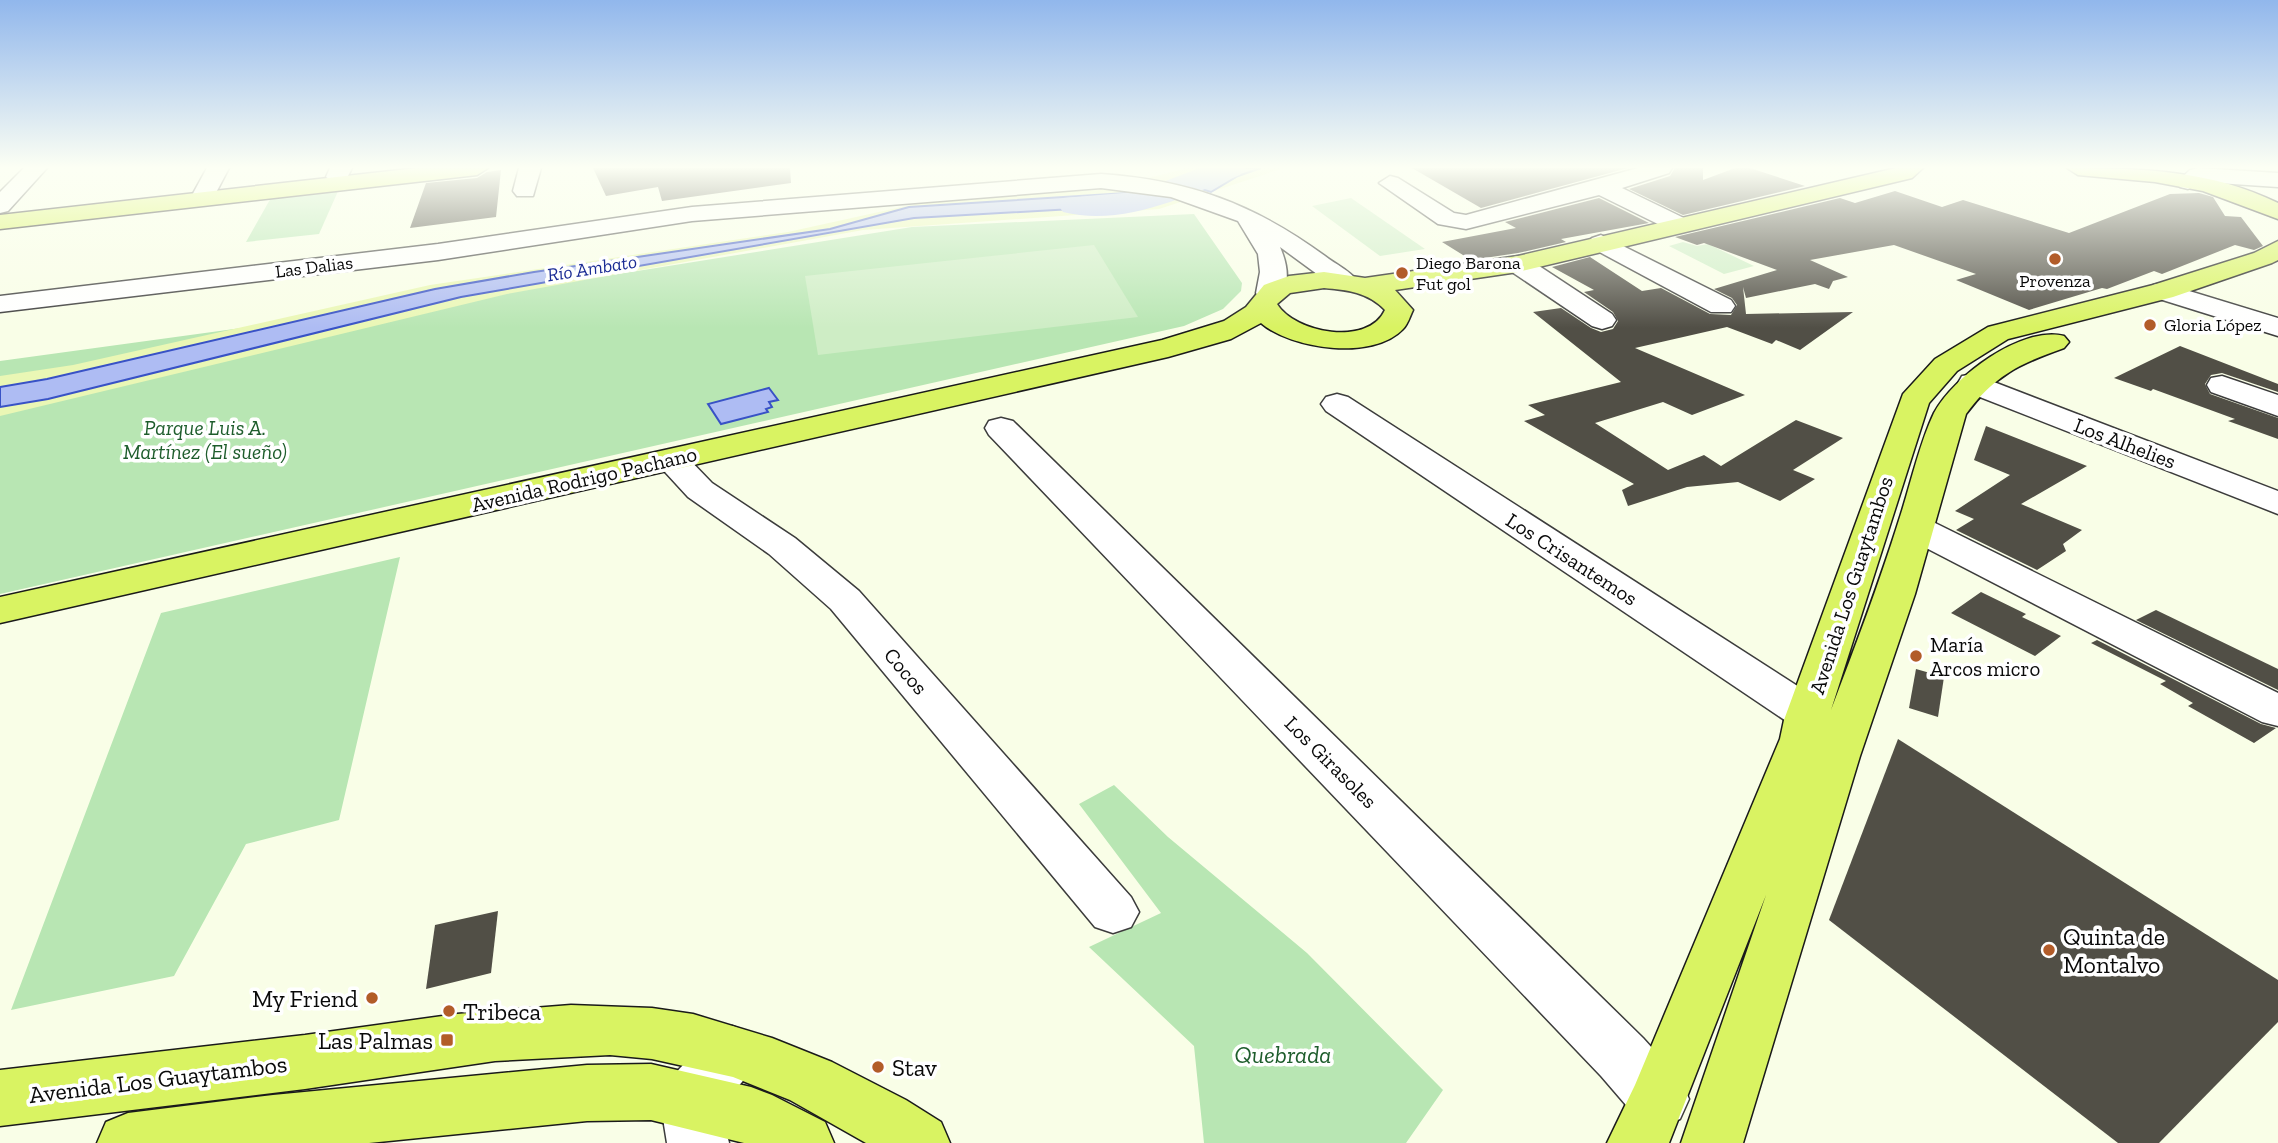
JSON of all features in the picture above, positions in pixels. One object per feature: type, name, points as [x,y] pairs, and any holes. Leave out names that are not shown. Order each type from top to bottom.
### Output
[{"type":"main road","points":[[1355,284],[1479,272],[1687,221]]},
{"type":"main road","name":"Avenida Los Guaytambos","points":[[1638,1143],[1816,736],[1895,594],[1950,414],[1973,383],[2006,359],[2263,258],[2278,249]]},
{"type":"main road","name":"Avenida Los Guaytambos","points":[[1712,1143],[1816,736],[1913,401],[1946,365],[1978,342],[1998,333],[2278,267]]},
{"type":"main road","points":[[1399,319],[1479,272]]},
{"type":"main road","name":"Avenida Rodrigo Pachano","points":[[0,610],[1168,348],[1221,332],[1258,313],[1267,299],[1302,282],[1355,284]]},
{"type":"main road","points":[[1355,284],[1394,301],[1399,310],[1399,319]]},
{"type":"main road","points":[[1267,299],[1265,314],[1275,323],[1312,337]]},
{"type":"main road","name":"Avenida Rodrigo Pachano","points":[[1168,348],[1249,338],[1357,338],[1391,328],[1399,319]]},
{"type":"main road","name":"Avenida Los Guaytambos","points":[[0,1098],[306,1062],[447,1040],[610,1030],[666,1035],[776,1064],[811,1078],[919,1143]]},
{"type":"main road","points":[[128,1143],[274,1134],[587,1093],[651,1092],[694,1122],[751,1115],[803,1143]]},
{"type":"street","name":"Las Dalias","points":[[0,304],[439,252],[643,221]]},
{"type":"street","points":[[1249,221],[1272,257],[1276,275],[1267,299]]},
{"type":"street","name":"Las Dalias","points":[[1252,221],[1283,238],[1317,266],[1355,284]]},
{"type":"street","points":[[1672,221],[1677,224]]},
{"type":"street","points":[[1601,243],[1721,306]]},
{"type":"street","points":[[1518,264],[1602,320]]},
{"type":"street","points":[[2171,294],[2278,327]]},
{"type":"street","name":"Los Alhelies","points":[[1973,383],[2278,503]]},
{"type":"street","points":[[2222,386],[2278,406]]},
{"type":"street","name":"Los Crisantemos","points":[[1336,404],[1816,736]]},
{"type":"street","name":"Los Girasoles","points":[[1001,428],[1622,1057],[1659,1099]]},
{"type":"street","name":"Cocos","points":[[671,460],[700,490],[782,547],[845,600],[1113,912]]},
{"type":"street","points":[[1916,528],[2278,711]]},
{"type":"street","points":[[694,1122],[732,1052]]},
{"type":"green space","points":[[258,221],[325,221],[319,234],[246,242]]},
{"type":"green space","name":"Parque Luis A. Martínez (El sueño)","points":[[1035,221],[1199,221],[1242,283],[1241,291],[1223,309],[1184,326],[0,594],[0,361],[525,289],[912,227]]},
{"type":"green space","points":[[400,557],[339,820],[246,844],[174,976],[11,1010],[161,613]]},
{"type":"green space","name":"Quebrada","points":[[1114,785],[1168,837],[1307,953],[1443,1090],[1406,1143],[1204,1143],[1194,1046],[1089,947],[1161,913],[1079,804]]},
{"type":"sand","points":[[836,221],[985,221],[863,230],[507,294],[0,416],[0,376],[73,365],[430,285],[788,232]]},
{"type":"shaded area","points":[[1333,221],[1385,221],[1425,249],[1380,256]]},
{"type":"shaded area","points":[[1683,242],[1697,246],[1708,244],[1754,266],[1724,274],[1669,246]]},
{"type":"shaded area","points":[[1094,245],[1138,317],[818,355],[805,276]]},
{"type":"water","name":"Río Ambato","points":[[858,221],[895,221],[461,297],[48,399],[0,407],[0,387],[47,379],[435,289],[830,229]]},
{"type":"water","points":[[769,388],[778,400],[769,402],[772,407],[766,409],[768,412],[721,424],[708,404]]},
{"type":"building","points":[[412,221],[462,221],[410,228]]},
{"type":"building","points":[[1741,221],[2032,221],[2069,233],[2099,221],[2244,221],[2263,246],[2254,250],[2235,245],[2162,274],[2154,271],[2107,289],[2102,288],[2029,310],[1956,280],[1976,274],[1894,245],[1810,260],[1848,277],[1833,281],[1829,289],[1815,284],[1746,298],[1743,287],[1746,314],[1853,312],[1800,350],[1776,340],[1772,344],[1727,327],[1635,348],[1745,395],[1692,415],[1663,402],[1595,423],[1668,470],[1704,455],[1721,466],[1796,420],[1843,438],[1793,470],[1815,479],[1780,501],[1738,482],[1687,487],[1628,506],[1622,490],[1634,484],[1524,421],[1545,415],[1528,405],[1621,382],[1533,312],[1561,308],[1591,328],[1601,332],[1613,329],[1618,321],[1613,312],[1584,292],[1594,290],[1552,267],[1590,257],[1642,291],[1661,288],[1710,314],[1731,315],[1737,305],[1732,298],[1714,289],[1777,270],[1704,243],[1697,245],[1675,237]]},
{"type":"building","points":[[1505,222],[1649,223],[1561,239],[1566,242],[1518,253],[1471,260],[1442,242],[1516,228]]},
{"type":"building","points":[[2180,346],[2278,384],[2278,392],[2222,373],[2211,375],[2205,384],[2210,394],[2278,418],[2278,439],[2228,421],[2235,419],[2114,378]]},
{"type":"building","points":[[1986,426],[2087,466],[2021,504],[2082,530],[2063,544],[2066,551],[2037,570],[1956,530],[1974,519],[1955,511],[2010,475],[1974,460]]},
{"type":"building","points":[[1981,592],[2026,614],[2022,617],[2061,636],[2035,656],[1951,613]]},
{"type":"building","points":[[2156,610],[2278,669],[2278,690],[2136,620]]},
{"type":"building","points":[[2097,640],[2261,724],[2276,728],[2254,743],[2188,706],[2193,703],[2160,684],[2166,681],[2091,643]]},
{"type":"building","points":[[1916,669],[1944,677],[1938,717],[1909,708]]},
{"type":"building","name":"Quinta de Montalvo","points":[[1898,739],[2278,980],[2278,1022],[2159,1143],[2118,1143],[1829,920]]},
{"type":"building","points":[[498,911],[491,973],[426,989],[435,925]]},
{"type":"place","name":"Provenza","points":[[2055,259]]},
{"type":"place","name":"Diego Barona Fut gol","points":[[1402,273]]},
{"type":"place","name":"Gloria López","points":[[2150,325]]},
{"type":"place","name":"María Arcos micro","points":[[1916,656]]},
{"type":"place","name":"Quinta de Montalvo","points":[[2049,950]]},
{"type":"place","name":"My Friend","points":[[372,998]]},
{"type":"place","name":"Tribeca","points":[[449,1011]]},
{"type":"place","name":"Las Palmas","points":[[447,1040]]},
{"type":"place","name":"Stav","points":[[878,1067]]}]
